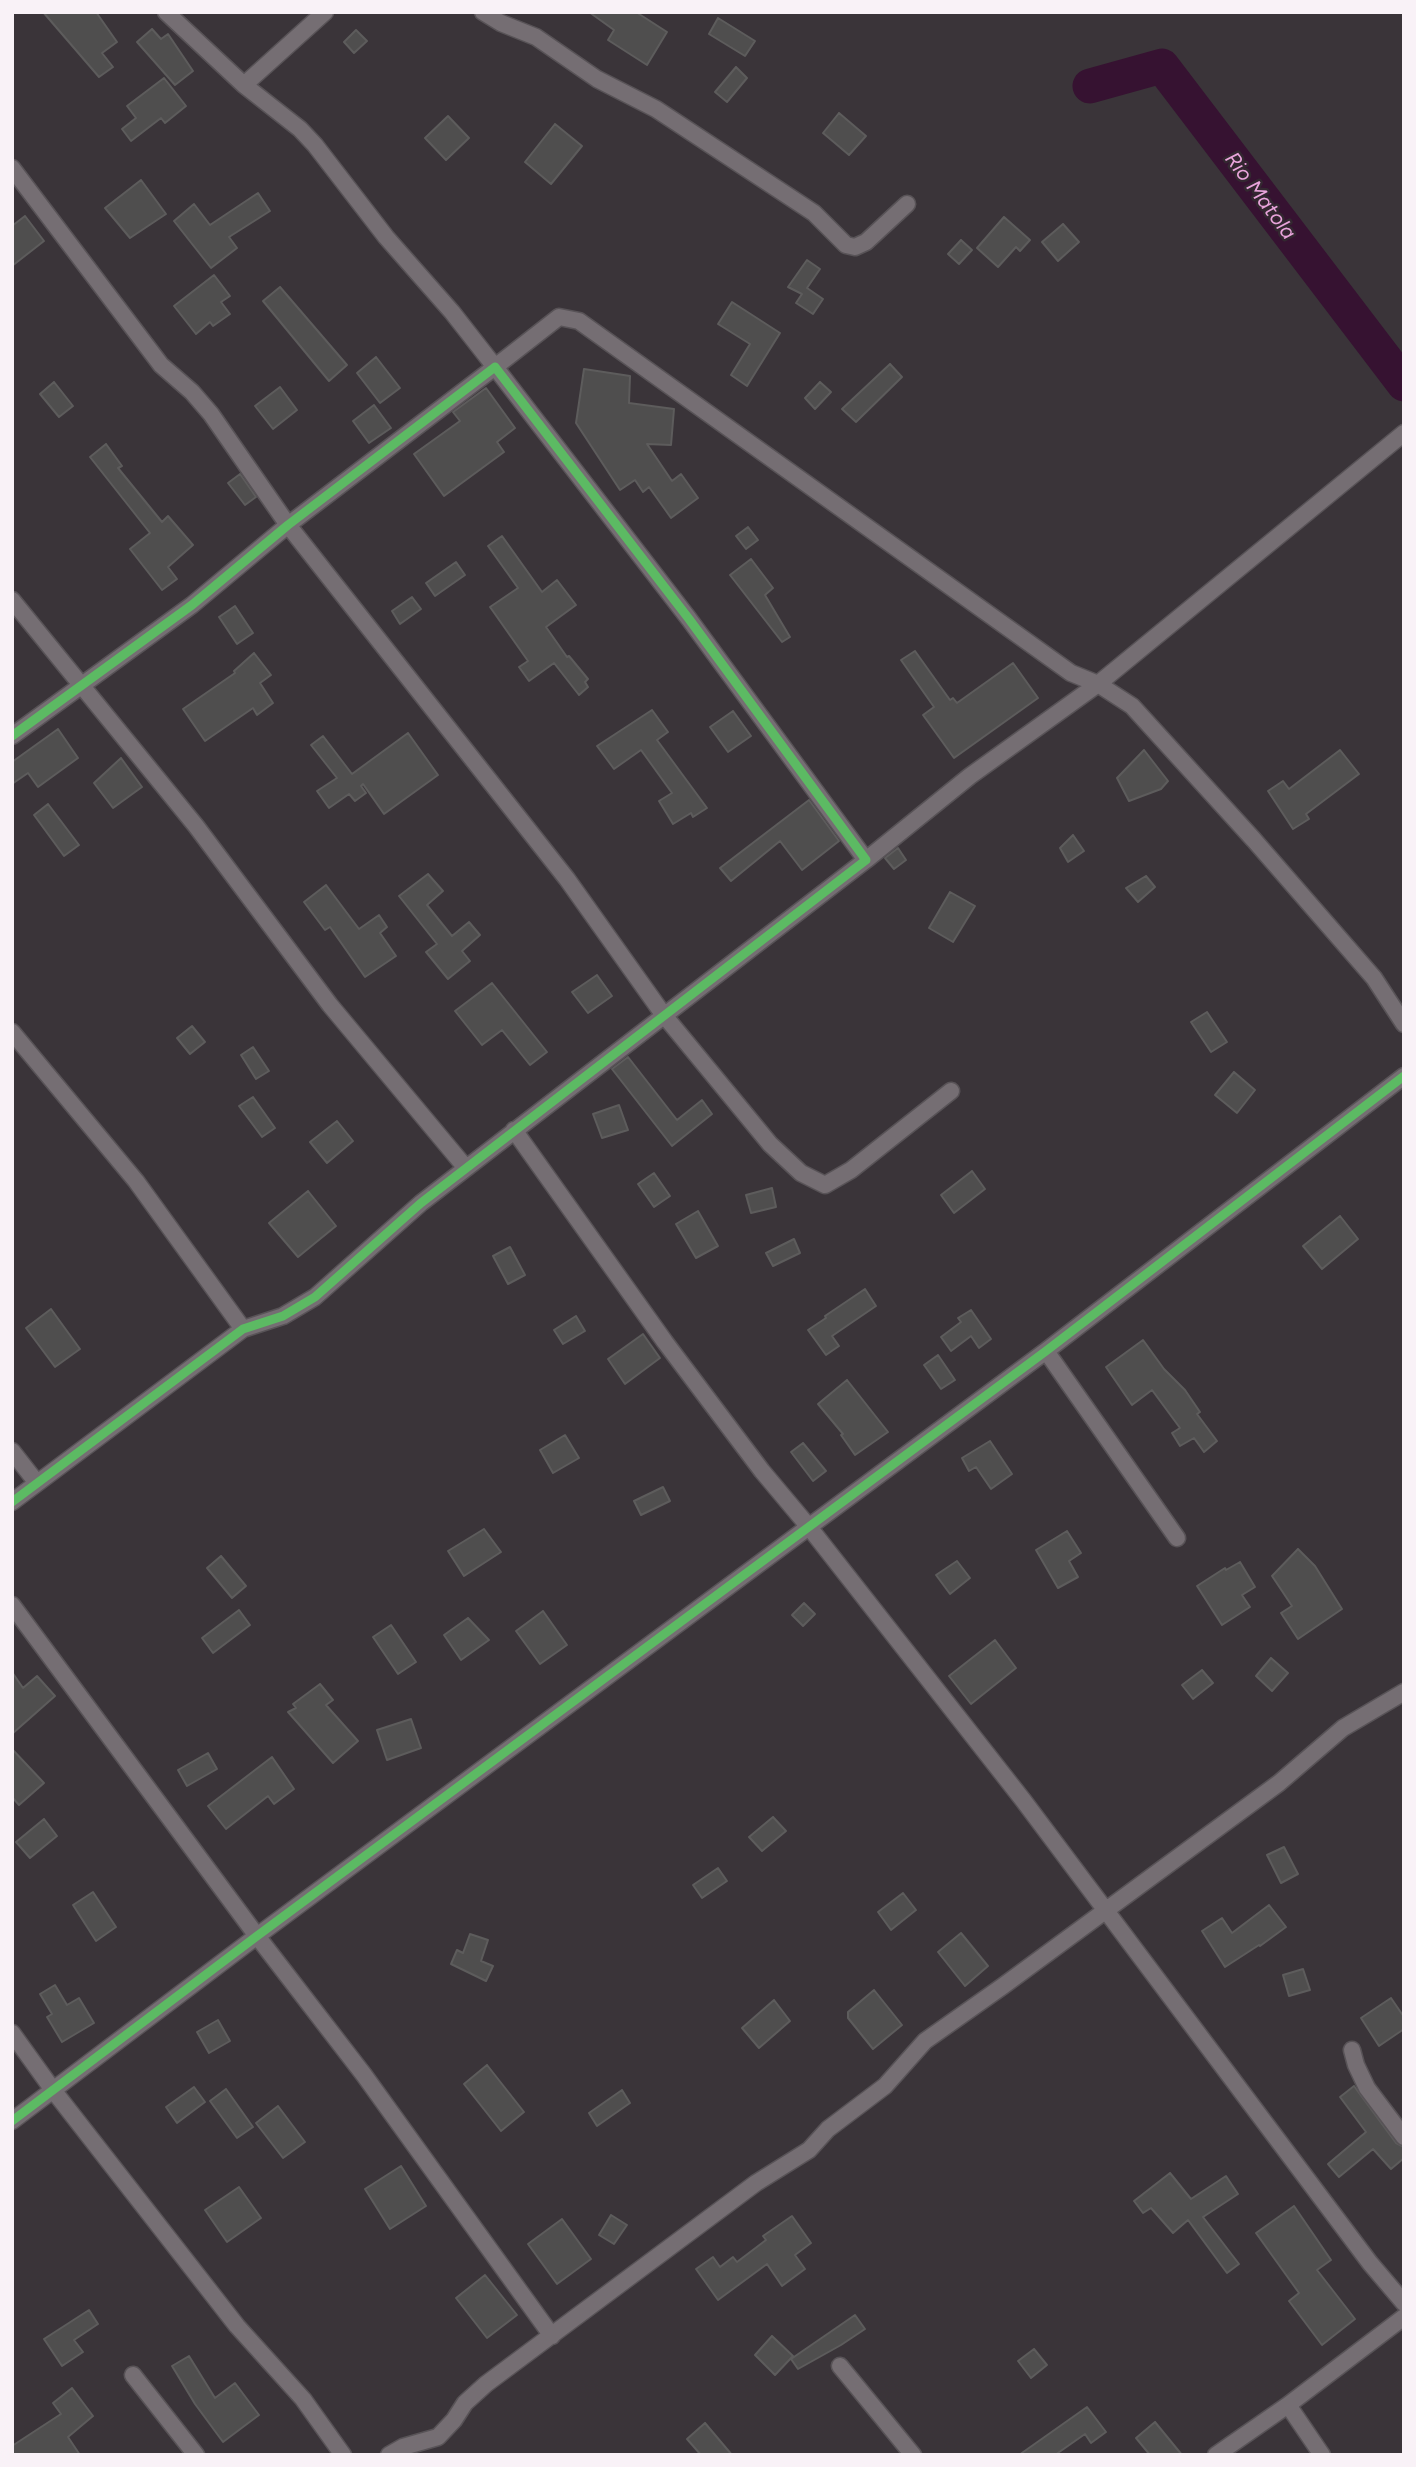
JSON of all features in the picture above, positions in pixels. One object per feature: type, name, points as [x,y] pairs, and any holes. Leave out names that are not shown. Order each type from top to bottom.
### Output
[{"type":"street","points":[[166,12],[244,85],[315,145],[386,237],[452,312],[495,367],[689,620],[866,860]]},
{"type":"street","points":[[244,85],[325,12]]},
{"type":"street","points":[[483,12],[501,23],[536,37],[597,79],[656,109],[814,213],[846,245],[855,247],[866,242],[907,204]]},
{"type":"street","points":[[12,167],[161,365],[192,392],[211,414],[288,525],[566,879],[663,1014],[770,1144],[802,1173],[825,1185],[851,1170],[951,1091]]},
{"type":"street","points":[[12,736],[192,605],[288,525],[559,317],[579,321],[1071,673],[1098,684],[1132,706],[1374,978],[1404,1024]]},
{"type":"street","points":[[12,1502],[243,1329],[283,1316],[315,1297],[421,1203],[866,860],[970,776],[1098,684],[1404,433]]},
{"type":"street","points":[[12,600],[196,827],[330,1005],[466,1168]]},
{"type":"street","points":[[12,1032],[136,1181],[243,1329]]},
{"type":"street","points":[[12,2121],[257,1936],[1046,1352],[1404,1076]]},
{"type":"street","points":[[514,1130],[665,1342],[762,1471],[1023,1800],[1404,2304]]},
{"type":"street","points":[[1046,1352],[1177,1538]]},
{"type":"street","points":[[12,1451],[37,1483]]},
{"type":"street","points":[[12,1605],[364,2076],[552,2336]]},
{"type":"street","points":[[389,2455],[403,2447],[438,2437],[465,2403],[486,2384],[756,2183],[809,2150],[828,2129],[885,2085],[925,2041],[1106,1912],[1279,1783],[1343,1728],[1404,1692]]},
{"type":"street","points":[[12,2033],[53,2090],[237,2326],[303,2399],[344,2455]]},
{"type":"street","points":[[1352,2050],[1367,2088],[1404,2137]]},
{"type":"street","points":[[1216,2455],[1288,2405],[1404,2317]]},
{"type":"street","points":[[841,2366],[913,2455]]},
{"type":"street","points":[[133,2375],[196,2455]]},
{"type":"street","points":[[1288,2405],[1322,2455]]},
{"type":"building","points":[[43,12],[96,12],[117,42],[102,53],[113,67],[99,77]]},
{"type":"building","points":[[589,12],[636,12],[667,32],[647,65],[608,40],[614,30]]},
{"type":"building","points":[[718,18],[755,41],[745,56],[709,34]]},
{"type":"building","points":[[152,29],[161,39],[168,34],[193,71],[175,85],[137,42]]},
{"type":"building","points":[[356,30],[367,41],[354,53],[344,42]]},
{"type":"building","points":[[736,67],[747,78],[727,102],[715,92]]},
{"type":"building","points":[[164,78],[186,106],[165,123],[161,118],[131,141],[122,129],[136,118],[127,106]]},
{"type":"building","points":[[839,113],[866,136],[849,155],[823,133]]},
{"type":"building","points":[[448,116],[469,138],[446,160],[425,138]]},
{"type":"building","points":[[555,124],[582,146],[551,184],[525,162]]},
{"type":"building","points":[[141,180],[166,214],[130,238],[105,208]]},
{"type":"building","points":[[258,193],[270,211],[229,237],[237,248],[211,268],[174,221],[194,204],[210,225]]},
{"type":"building","points":[[25,216],[44,241],[12,266],[12,226]]},
{"type":"building","points":[[1004,217],[1030,240],[1020,251],[1016,247],[998,267],[977,248]]},
{"type":"building","points":[[1063,224],[1079,242],[1058,261],[1042,242]]},
{"type":"building","points":[[961,240],[972,250],[959,264],[948,254]]},
{"type":"building","points":[[807,260],[820,269],[807,288],[823,299],[813,314],[796,303],[802,294],[788,287]]},
{"type":"building","points":[[214,275],[230,296],[221,302],[230,314],[213,326],[210,322],[196,334],[174,306]]},
{"type":"building","points":[[280,287],[347,365],[329,381],[263,301]]},
{"type":"building","points":[[732,302],[780,333],[747,386],[731,375],[750,344],[718,324]]},
{"type":"building","points":[[376,357],[400,388],[380,403],[357,373]]},
{"type":"building","points":[[890,364],[902,377],[856,422],[842,409]]},
{"type":"building","points":[[584,369],[630,376],[629,403],[674,409],[671,445],[647,444],[672,481],[681,474],[698,498],[671,518],[649,487],[643,492],[635,480],[620,490],[576,423]]},
{"type":"building","points":[[54,382],[73,406],[59,417],[40,394]]},
{"type":"building","points":[[820,382],[831,392],[815,409],[805,398]]},
{"type":"building","points":[[280,387],[297,410],[273,429],[255,406]]},
{"type":"building","points":[[486,388],[515,428],[497,442],[504,452],[444,496],[414,454],[460,421],[453,412]]},
{"type":"building","points":[[374,405],[391,428],[369,443],[353,421]]},
{"type":"building","points":[[106,444],[122,466],[118,468],[162,522],[168,516],[193,545],[168,567],[177,579],[162,590],[130,549],[150,533],[90,457]]},
{"type":"building","points":[[240,474],[256,497],[245,505],[228,483]]},
{"type":"building","points":[[748,527],[758,540],[746,549],[736,536]]},
{"type":"building","points":[[502,536],[542,592],[557,580],[576,605],[546,627],[567,657],[569,656],[588,679],[585,682],[588,687],[579,695],[554,663],[529,681],[519,667],[528,661],[490,607],[518,588],[488,546]]},
{"type":"building","points":[[751,559],[773,588],[765,595],[790,637],[782,642],[730,575]]},
{"type":"building","points":[[456,562],[465,575],[435,596],[426,583]]},
{"type":"building","points":[[412,597],[421,609],[400,624],[392,611]]},
{"type":"building","points":[[235,606],[253,633],[237,644],[219,617]]},
{"type":"building","points":[[915,651],[950,700],[953,698],[957,703],[1013,663],[1038,698],[954,758],[923,715],[934,707],[901,660]]},
{"type":"building","points":[[254,653],[271,675],[260,683],[273,703],[257,715],[253,708],[205,741],[183,709],[235,673],[234,671]]},
{"type":"building","points":[[652,710],[668,732],[657,740],[707,808],[693,817],[691,813],[673,824],[659,801],[672,793],[641,750],[614,769],[597,746]]},
{"type":"building","points":[[733,711],[751,736],[728,752],[710,727]]},
{"type":"building","points":[[58,729],[78,758],[38,787],[28,773],[12,784],[12,762]]},
{"type":"building","points":[[408,733],[438,775],[384,814],[363,784],[361,786],[366,793],[355,801],[349,794],[329,808],[317,791],[337,778],[311,745],[323,736],[352,774]]},
{"type":"building","points":[[1144,750],[1168,781],[1161,789],[1129,801],[1117,778]]},
{"type":"building","points":[[1340,750],[1359,774],[1306,814],[1309,819],[1293,829],[1268,791],[1283,781],[1289,789]]},
{"type":"building","points":[[121,758],[142,787],[113,808],[94,783]]},
{"type":"building","points":[[809,800],[839,841],[802,870],[780,841],[731,881],[720,868]]},
{"type":"building","points":[[48,804],[79,845],[64,856],[34,815]]},
{"type":"building","points":[[1073,835],[1084,851],[1068,862],[1060,848]]},
{"type":"building","points":[[898,848],[906,860],[894,869],[885,858]]},
{"type":"building","points":[[428,874],[443,891],[427,905],[452,936],[469,922],[480,935],[462,951],[470,961],[448,979],[426,952],[437,944],[399,896]]},
{"type":"building","points":[[1146,876],[1155,887],[1138,902],[1126,888]]},
{"type":"building","points":[[326,885],[359,929],[379,915],[387,927],[380,933],[396,956],[365,977],[330,927],[325,930],[304,902]]},
{"type":"building","points":[[950,892],[975,906],[953,942],[929,928]]},
{"type":"building","points":[[597,975],[612,996],[588,1013],[572,992]]},
{"type":"building","points":[[492,983],[547,1052],[530,1065],[502,1030],[482,1045],[455,1011]]},
{"type":"building","points":[[1207,1012],[1227,1042],[1211,1052],[1191,1022]]},
{"type":"building","points":[[192,1026],[205,1042],[190,1054],[177,1038]]},
{"type":"building","points":[[253,1047],[269,1071],[256,1079],[241,1055]]},
{"type":"building","points":[[628,1057],[677,1120],[702,1100],[712,1114],[672,1146],[612,1069]]},
{"type":"building","points":[[1234,1072],[1255,1090],[1237,1113],[1215,1095]]},
{"type":"building","points":[[253,1097],[275,1128],[262,1137],[239,1106]]},
{"type":"building","points":[[619,1105],[628,1130],[602,1138],[593,1114]]},
{"type":"building","points":[[337,1121],[353,1141],[327,1163],[310,1142]]},
{"type":"building","points":[[972,1171],[985,1189],[954,1213],[941,1195]]},
{"type":"building","points":[[654,1173],[670,1196],[654,1207],[638,1184]]},
{"type":"building","points":[[772,1188],[776,1207],[751,1213],[746,1195]]},
{"type":"building","points":[[308,1191],[336,1226],[298,1257],[269,1223]]},
{"type":"building","points":[[698,1211],[718,1246],[696,1258],[676,1224]]},
{"type":"building","points":[[1340,1216],[1358,1239],[1322,1269],[1303,1246]]},
{"type":"building","points":[[794,1239],[800,1253],[773,1266],[766,1253]]},
{"type":"building","points":[[510,1247],[525,1275],[508,1284],[493,1256]]},
{"type":"building","points":[[865,1289],[876,1306],[832,1336],[839,1346],[826,1355],[808,1330]]},
{"type":"building","points":[[51,1309],[80,1349],[55,1367],[26,1328]]},
{"type":"building","points":[[971,1310],[991,1339],[979,1348],[971,1336],[951,1351],[941,1337],[961,1322],[958,1318]]},
{"type":"building","points":[[576,1316],[585,1331],[563,1344],[554,1330]]},
{"type":"building","points":[[643,1334],[660,1358],[625,1384],[608,1359]]},
{"type":"building","points":[[1143,1340],[1164,1369],[1185,1390],[1200,1412],[1197,1414],[1217,1441],[1204,1452],[1194,1438],[1180,1446],[1172,1433],[1180,1428],[1152,1390],[1132,1405],[1106,1367]]},
{"type":"building","points":[[938,1355],[955,1380],[941,1389],[924,1365]]},
{"type":"building","points":[[847,1380],[888,1432],[855,1455],[841,1435],[843,1434],[818,1404]]},
{"type":"building","points":[[565,1435],[579,1458],[553,1473],[540,1450]]},
{"type":"building","points":[[990,1441],[1012,1474],[991,1489],[976,1467],[969,1471],[962,1458]]},
{"type":"building","points":[[803,1443],[826,1471],[813,1481],[791,1452]]},
{"type":"building","points":[[663,1487],[670,1501],[641,1515],[634,1501]]},
{"type":"building","points":[[484,1529],[501,1552],[464,1576],[448,1551]]},
{"type":"building","points":[[1067,1531],[1081,1553],[1069,1561],[1078,1577],[1058,1588],[1036,1550]]},
{"type":"building","points":[[1298,1549],[1315,1566],[1342,1609],[1298,1639],[1281,1613],[1292,1606],[1272,1576]]},
{"type":"building","points":[[221,1556],[246,1586],[232,1598],[207,1568]]},
{"type":"building","points":[[957,1561],[970,1578],[950,1594],[936,1575]]},
{"type":"building","points":[[1240,1562],[1255,1587],[1242,1595],[1250,1607],[1222,1625],[1197,1586]]},
{"type":"building","points":[[804,1603],[815,1614],[803,1626],[792,1615]]},
{"type":"building","points":[[239,1610],[250,1625],[213,1653],[202,1638]]},
{"type":"building","points":[[543,1611],[567,1645],[540,1664],[516,1631]]},
{"type":"building","points":[[468,1618],[489,1640],[461,1660],[444,1635]]},
{"type":"building","points":[[391,1625],[416,1662],[398,1674],[373,1637]]},
{"type":"building","points":[[995,1640],[1016,1668],[971,1704],[949,1676]]},
{"type":"building","points":[[1271,1658],[1288,1673],[1272,1691],[1256,1676]]},
{"type":"building","points":[[1202,1670],[1213,1683],[1193,1699],[1182,1685]]},
{"type":"building","points":[[12,1672],[23,1688],[37,1676],[55,1696],[12,1734]]},
{"type":"building","points":[[320,1684],[333,1700],[326,1705],[358,1741],[333,1763],[288,1712],[296,1708],[293,1704]]},
{"type":"building","points":[[411,1719],[421,1748],[387,1760],[377,1730]]},
{"type":"building","points":[[12,1749],[44,1783],[19,1805],[12,1797]]},
{"type":"building","points":[[208,1753],[217,1769],[187,1786],[178,1770]]},
{"type":"building","points":[[272,1757],[294,1789],[274,1804],[268,1796],[226,1829],[208,1806]]},
{"type":"building","points":[[773,1817],[786,1831],[762,1851],[749,1837]]},
{"type":"building","points":[[44,1819],[57,1836],[30,1858],[16,1842]]},
{"type":"building","points":[[1284,1847],[1298,1874],[1281,1883],[1267,1855]]},
{"type":"building","points":[[718,1868],[727,1881],[702,1898],[693,1885]]},
{"type":"building","points":[[93,1892],[116,1927],[96,1941],[73,1905]]},
{"type":"building","points":[[903,1893],[916,1910],[891,1930],[878,1912]]},
{"type":"building","points":[[1269,1905],[1286,1927],[1225,1967],[1202,1931],[1222,1918],[1232,1933]]},
{"type":"building","points":[[961,1933],[988,1966],[965,1986],[938,1952]]},
{"type":"building","points":[[470,1934],[488,1940],[481,1961],[493,1966],[486,1981],[451,1964],[457,1950],[463,1953]]},
{"type":"building","points":[[1303,1969],[1310,1990],[1289,1996],[1283,1975]]},
{"type":"building","points":[[55,1985],[67,2005],[79,1998],[94,2023],[62,2042],[47,2017],[52,2014],[40,1994]]},
{"type":"building","points":[[874,1990],[902,2025],[873,2049],[848,2018],[848,2012]]},
{"type":"building","points":[[1391,1998],[1404,2017],[1404,2029],[1379,2046],[1361,2018]]},
{"type":"building","points":[[774,2000],[790,2021],[759,2048],[742,2028]]},
{"type":"building","points":[[218,2020],[230,2041],[209,2053],[197,2032]]},
{"type":"building","points":[[487,2065],[524,2112],[501,2131],[464,2084]]},
{"type":"building","points":[[1354,2086],[1396,2143],[1404,2147],[1404,2158],[1391,2169],[1373,2149],[1339,2177],[1328,2164],[1366,2132],[1340,2097]]},
{"type":"building","points":[[194,2087],[205,2102],[177,2123],[166,2107]]},
{"type":"building","points":[[226,2089],[253,2127],[237,2138],[210,2101]]},
{"type":"building","points":[[622,2090],[630,2103],[597,2126],[589,2113]]},
{"type":"building","points":[[278,2106],[305,2142],[283,2158],[256,2123]]},
{"type":"building","points":[[401,2166],[426,2206],[390,2229],[365,2189]]},
{"type":"building","points":[[1170,2173],[1191,2199],[1226,2176],[1238,2194],[1203,2217],[1239,2264],[1227,2273],[1188,2220],[1173,2233],[1151,2208],[1143,2213],[1134,2201]]},
{"type":"building","points":[[239,2187],[261,2218],[227,2242],[205,2210]]},
{"type":"building","points":[[1294,2206],[1331,2260],[1317,2270],[1355,2319],[1322,2345],[1289,2301],[1299,2293],[1256,2233]]},
{"type":"building","points":[[611,2215],[627,2225],[614,2244],[599,2235]]},
{"type":"building","points":[[792,2216],[811,2243],[795,2255],[805,2269],[782,2286],[767,2264],[718,2300],[696,2269],[713,2257],[720,2267],[733,2257],[737,2262],[766,2240],[763,2236]]},
{"type":"building","points":[[562,2219],[591,2259],[557,2284],[528,2244]]},
{"type":"building","points":[[485,2275],[517,2315],[487,2338],[456,2298]]},
{"type":"building","points":[[89,2310],[98,2324],[74,2340],[83,2352],[62,2366],[44,2339]]},
{"type":"building","points":[[855,2315],[865,2329],[798,2369],[791,2359]]},
{"type":"building","points":[[772,2336],[793,2356],[775,2375],[755,2355]]},
{"type":"building","points":[[1034,2349],[1047,2365],[1031,2378],[1018,2361]]},
{"type":"building","points":[[189,2356],[215,2398],[235,2383],[259,2415],[223,2442],[172,2366]]},
{"type":"building","points":[[72,2388],[93,2416],[68,2437],[80,2455],[12,2455],[12,2446],[61,2414],[53,2403]]},
{"type":"building","points":[[1087,2407],[1106,2432],[1091,2443],[1085,2434],[1055,2455],[1019,2455]]},
{"type":"building","points":[[1155,2422],[1182,2455],[1150,2455],[1136,2438]]},
{"type":"building","points":[[705,2423],[732,2455],[701,2455],[687,2439]]},
{"type":"waterway","name":"Rio Matola","points":[[1090,86],[1162,66],[1404,384]]},
{"type":"cycle path","points":[[12,736],[192,605],[288,525],[495,367],[689,619],[866,860],[421,1203],[315,1297],[283,1316],[243,1329],[12,1502]]},
{"type":"cycle path","points":[[12,2121],[1046,1351],[1404,1076]]}]
